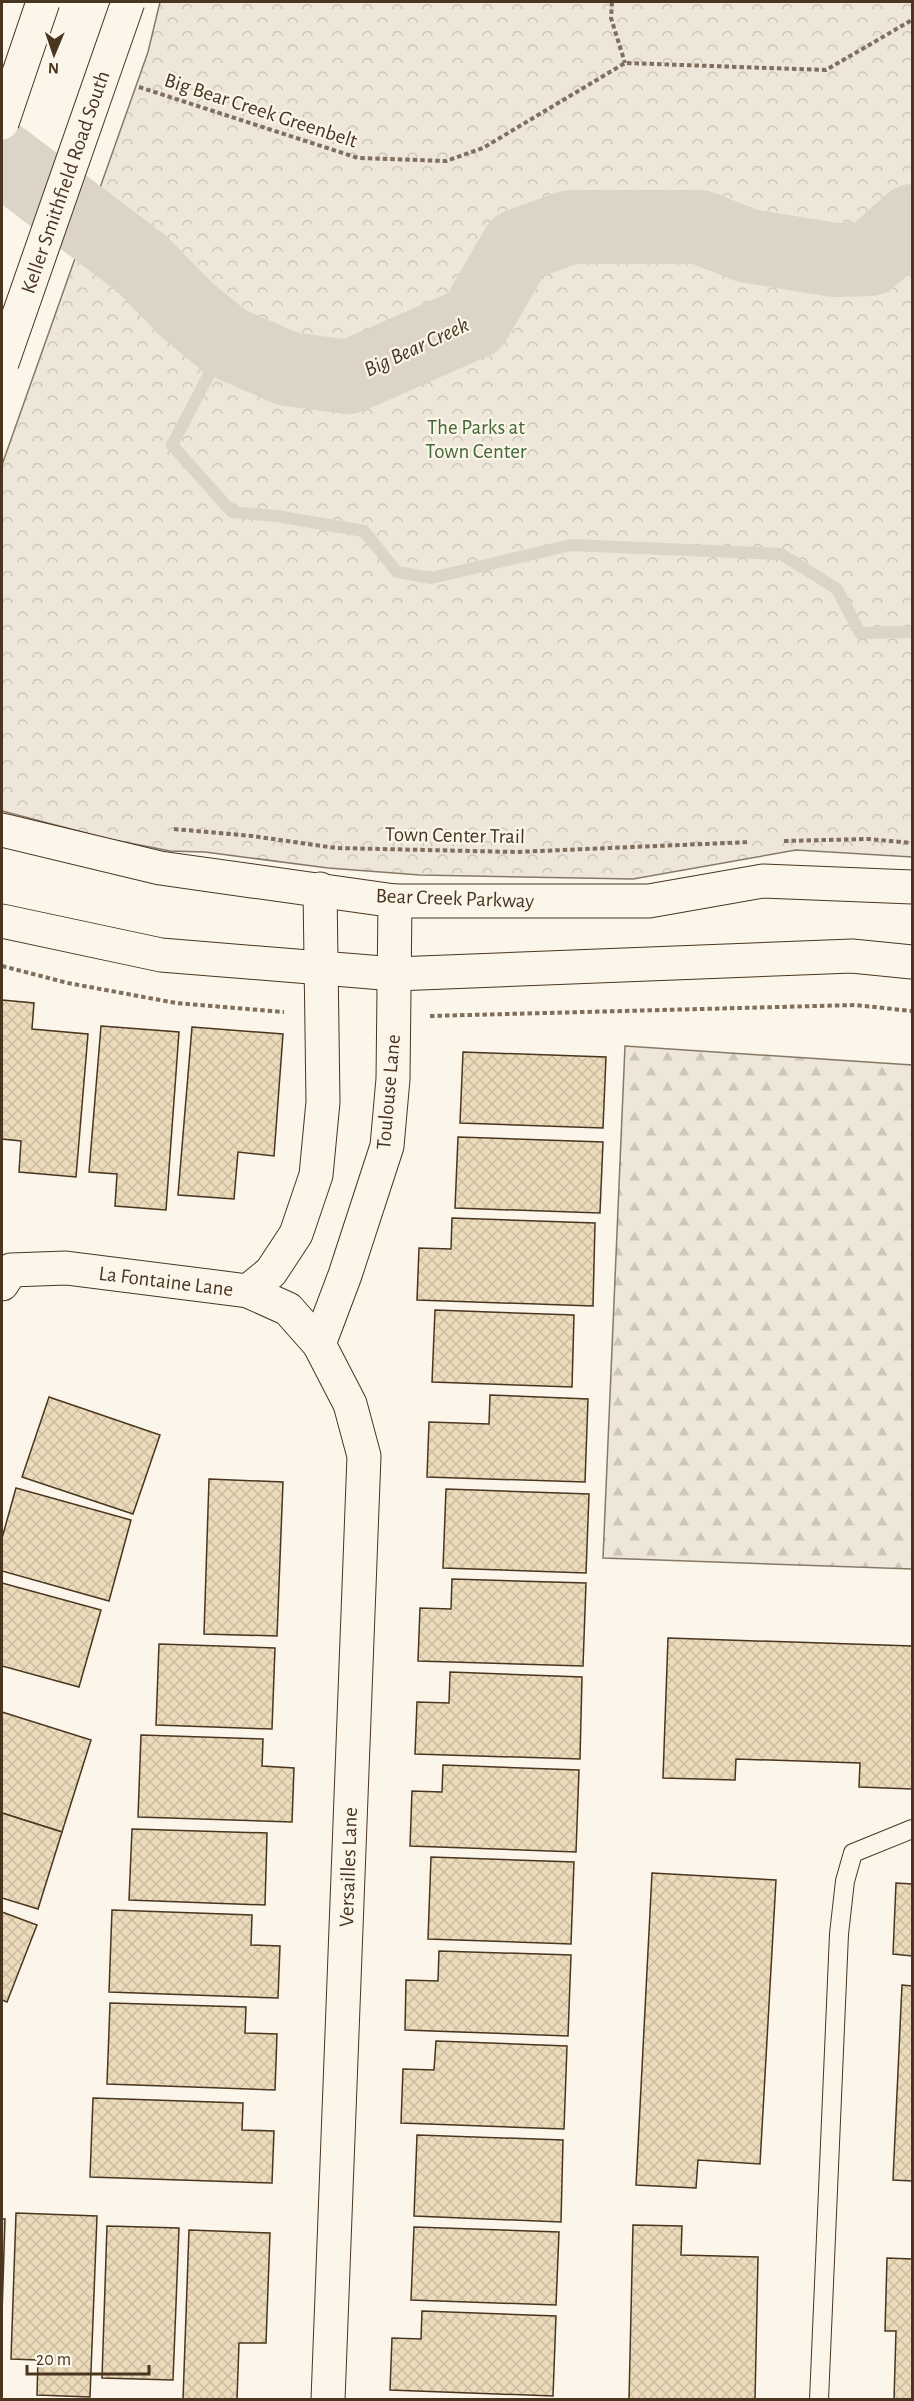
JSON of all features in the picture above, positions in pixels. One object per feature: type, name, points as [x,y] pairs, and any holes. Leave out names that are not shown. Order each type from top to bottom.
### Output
[{"type":"main road","points":[[2,123],[43,2]]},
{"type":"main road","name":"Keller Smithfield Road South","points":[[2,363],[128,2]]},
{"type":"main road","name":"Bear Creek Parkway","points":[[2,830],[159,868],[395,901],[649,901],[763,881],[912,887]]},
{"type":"main road","points":[[248,1291],[271,1272],[296,1234],[316,1175],[323,1102],[320,889]]},
{"type":"main road","name":"Toulouse Lane","points":[[319,1344],[345,1275],[387,1146],[393,1079],[395,901]]},
{"type":"main road","points":[[2,921],[161,955],[395,974],[852,956],[912,962]]},
{"type":"main road","name":"La Fontaine Lane","points":[[2,1284],[11,1270],[66,1268],[248,1291],[288,1309],[319,1344]]},
{"type":"main road","name":"Versailles Lane","points":[[319,1344],[350,1404],[364,1456],[328,2400]]},
{"type":"lane","points":[[819,2400],[839,1934],[844,1881],[854,1852],[912,1829]]},
{"type":"path","points":[[612,2],[611,18],[625,63],[826,70],[912,20]]},
{"type":"path","name":"Big Bear Creek Greenbelt","points":[[135,86],[358,158],[446,161],[483,148],[625,63]]},
{"type":"path","name":"Town Center Trail","points":[[165,828],[252,836],[336,848],[494,852],[754,842]]},
{"type":"path","points":[[777,842],[868,839],[912,843]]},
{"type":"green space","name":"The Parks at Town Center","points":[[160,2],[912,2],[912,857],[796,850],[633,879],[420,875],[328,868],[205,852],[170,851],[109,839],[2,811],[2,465],[148,52]]},
{"type":"green space","points":[[625,1046],[912,1065],[912,1569],[603,1558]]},
{"type":"building","points":[[2,1000],[34,1003],[32,1029],[88,1034],[76,1177],[19,1172],[21,1141],[2,1139]]},
{"type":"building","points":[[101,1026],[179,1032],[166,1210],[115,1206],[117,1174],[89,1172]]},
{"type":"building","points":[[192,1027],[283,1034],[274,1156],[238,1152],[234,1199],[178,1195]]},
{"type":"building","points":[[463,1052],[606,1057],[603,1128],[460,1123]]},
{"type":"building","points":[[458,1137],[603,1142],[600,1213],[455,1208]]},
{"type":"building","points":[[452,1218],[595,1223],[593,1306],[417,1300],[419,1248],[451,1249]]},
{"type":"building","points":[[435,1310],[574,1315],[572,1387],[432,1382]]},
{"type":"building","points":[[490,1395],[588,1399],[585,1482],[427,1477],[429,1422],[489,1424]]},
{"type":"building","points":[[49,1397],[160,1435],[133,1514],[22,1477]]},
{"type":"building","points":[[209,1479],[283,1482],[277,1636],[204,1634]]},
{"type":"building","points":[[16,1488],[131,1520],[109,1601],[2,1571],[2,1538]]},
{"type":"building","points":[[446,1489],[589,1494],[586,1573],[443,1568]]},
{"type":"building","points":[[452,1579],[586,1583],[583,1666],[418,1661],[420,1608],[451,1609]]},
{"type":"building","points":[[2,1583],[101,1610],[79,1687],[2,1666]]},
{"type":"building","points":[[668,1638],[912,1646],[912,1789],[859,1787],[860,1763],[736,1759],[735,1780],[663,1778]]},
{"type":"building","points":[[159,1644],[275,1648],[272,1729],[156,1725]]},
{"type":"building","points":[[450,1672],[582,1677],[580,1759],[415,1754],[417,1702],[449,1703]]},
{"type":"building","points":[[2,1712],[91,1740],[62,1832],[2,1813]]},
{"type":"building","points":[[141,1735],[263,1739],[262,1766],[294,1768],[292,1822],[138,1817]]},
{"type":"building","points":[[443,1765],[579,1770],[576,1852],[410,1846],[412,1791],[442,1792]]},
{"type":"building","points":[[2,1813],[62,1832],[38,1909],[2,1898]]},
{"type":"building","points":[[132,1829],[267,1833],[265,1905],[129,1900]]},
{"type":"building","points":[[431,1857],[574,1862],[571,1944],[428,1939]]},
{"type":"building","points":[[652,1873],[776,1880],[760,2164],[698,2160],[696,2188],[636,2185]]},
{"type":"building","points":[[896,1883],[912,1884],[912,1956],[893,1954]]},
{"type":"building","points":[[112,1910],[252,1915],[251,1945],[280,1946],[278,1998],[109,1992]]},
{"type":"building","points":[[2,1912],[37,1925],[7,2002],[2,2000]]},
{"type":"building","points":[[439,1951],[571,1955],[568,2036],[405,2030],[406,1980],[438,1981]]},
{"type":"building","points":[[902,1985],[912,1986],[912,2181],[893,2180]]},
{"type":"building","points":[[110,2003],[246,2007],[245,2033],[277,2034],[275,2090],[107,2084]]},
{"type":"building","points":[[436,2041],[567,2046],[564,2129],[401,2123],[403,2069],[434,2070]]},
{"type":"building","points":[[93,2098],[243,2103],[242,2130],[274,2131],[272,2183],[90,2177]]},
{"type":"building","points":[[417,2135],[563,2140],[561,2222],[414,2216]]},
{"type":"building","points":[[16,2213],[97,2216],[90,2397],[37,2395],[38,2360],[11,2359]]},
{"type":"building","points":[[2,2219],[5,2219],[2,2314]]},
{"type":"building","points":[[633,2225],[682,2226],[681,2255],[758,2257],[755,2400],[629,2400]]},
{"type":"building","points":[[107,2226],[179,2228],[173,2380],[102,2378]]},
{"type":"building","points":[[414,2227],[559,2232],[556,2305],[411,2300]]},
{"type":"building","points":[[189,2230],[270,2233],[266,2343],[239,2343],[237,2400],[183,2400]]},
{"type":"building","points":[[887,2258],[912,2259],[912,2400],[894,2400],[896,2331],[885,2331]]},
{"type":"building","points":[[422,2311],[556,2316],[553,2396],[390,2390],[392,2338],[421,2339]]},
{"type":"waterway","name":"Big Bear Creek","points":[[2,158],[142,264],[188,311],[226,342],[288,369],[349,377],[474,322],[518,246],[570,227],[700,227],[748,246],[835,260],[870,259],[912,221]]},
{"type":"waterway","points":[[226,342],[172,445],[232,512],[276,516],[364,531],[397,572],[431,578],[571,545],[781,554],[837,589],[860,633],[912,632]]}]
